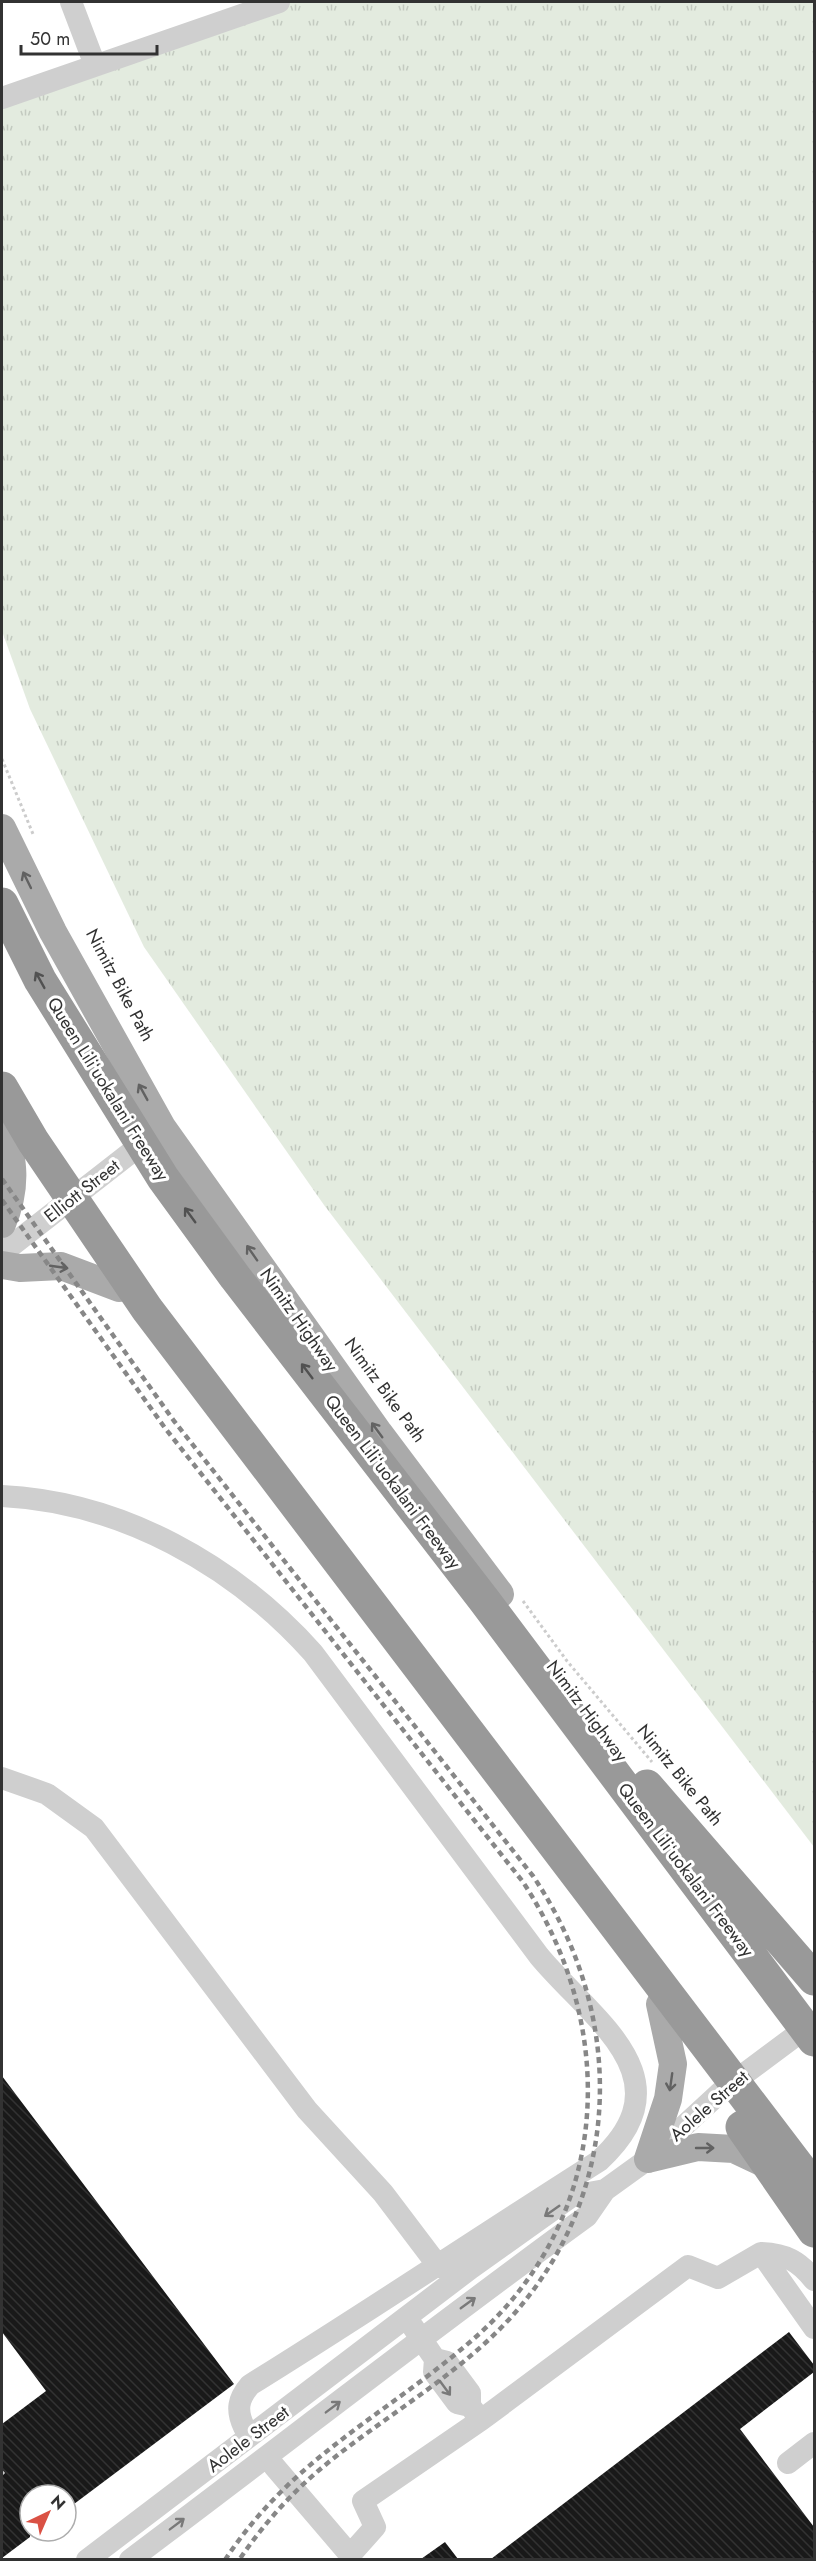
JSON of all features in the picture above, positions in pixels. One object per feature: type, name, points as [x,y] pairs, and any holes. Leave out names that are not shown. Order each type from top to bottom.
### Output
[{"type":"highway","name":"Queen Liliʻuokalani Freeway","points":[[2,904],[40,980],[163,1178],[235,1277],[484,1600],[814,2040]]},
{"type":"highway","points":[[2,1106],[33,1141],[147,1309],[359,1588],[801,2181]]},
{"type":"highway","points":[[359,1588],[814,2231]]},
{"type":"highway","points":[[484,1600],[814,1979]]},
{"type":"main road","name":"Nimitz Highway","points":[[2,828],[53,932],[162,1127],[379,1433],[814,2014]]},
{"type":"main road","points":[[2,1106],[64,1206],[119,1288],[325,1565],[724,2089],[801,2181],[814,2210]]},
{"type":"main road","points":[[2,1106],[14,1163],[14,1183],[2,1224]]},
{"type":"main road","points":[[2,1265],[20,1268],[42,1265],[61,1266],[119,1288]]},
{"type":"main road","points":[[648,2159],[668,2099],[674,2064],[660,2004]]},
{"type":"main road","points":[[648,2159],[698,2147],[734,2149],[801,2181]]},
{"type":"street","points":[[71,2],[95,65]]},
{"type":"street","points":[[2,98],[279,2]]},
{"type":"street","name":"Elliott Street","points":[[2,1253],[162,1127]]},
{"type":"street","points":[[2,1496],[93,1512],[162,1538],[211,1565],[269,1608],[313,1653],[540,1956],[558,1978],[594,2011],[625,2054],[633,2070],[632,2119],[612,2150],[599,2161],[509,2216],[439,2267],[250,2385],[242,2393],[238,2405],[238,2416],[244,2427]]},
{"type":"street","points":[[2,1778],[47,1794],[94,1828],[307,2110],[383,2193],[439,2267]]},
{"type":"street","name":"Aolele Street","points":[[130,2559],[353,2393],[421,2337],[587,2216],[605,2190],[648,2159],[724,2089],[814,2022]]},
{"type":"street","name":"Aolele Street","points":[[93,2558],[471,2268],[572,2196],[605,2190]]},
{"type":"street","points":[[761,2253],[814,2328]]},
{"type":"street","points":[[274,2466],[348,2557],[375,2528],[363,2501],[476,2413],[688,2266],[718,2278],[761,2253],[782,2254],[801,2264],[814,2280]]},
{"type":"street","points":[[407,2319],[435,2359],[447,2362],[470,2393],[476,2413]]},
{"type":"street","points":[[788,2463],[814,2443]]},
{"type":"path","points":[[2,759],[36,842]]},
{"type":"path","name":"Nimitz Bike Path","points":[[521,1599],[567,1661],[658,1770]]},
{"type":"green space","points":[[278,2],[814,2],[814,1847],[324,1205],[144,947],[30,709],[2,631],[2,98]]},
{"type":"building","points":[[2,2076],[234,2384],[78,2501],[78,2483],[18,2483],[18,2543],[22,2543],[2,2558],[2,2424],[46,2391],[2,2332]]},
{"type":"building","points":[[789,2332],[814,2365],[814,2372],[740,2429],[814,2527],[814,2559],[491,2559]]},
{"type":"building","points":[[445,2542],[458,2559],[421,2559]]},
{"type":"railway","points":[[2,1179],[174,1421],[533,1876],[566,1934],[588,1996],[599,2058],[598,2121],[587,2182],[564,2241],[529,2295],[483,2345],[464,2361],[312,2476],[278,2510],[239,2560]]},
{"type":"railway","points":[[2,1200],[165,1428],[523,1882],[554,1938],[575,1997],[586,2058],[587,2118],[576,2177],[555,2234],[522,2287],[478,2335],[312,2463],[252,2523],[225,2560]]}]
